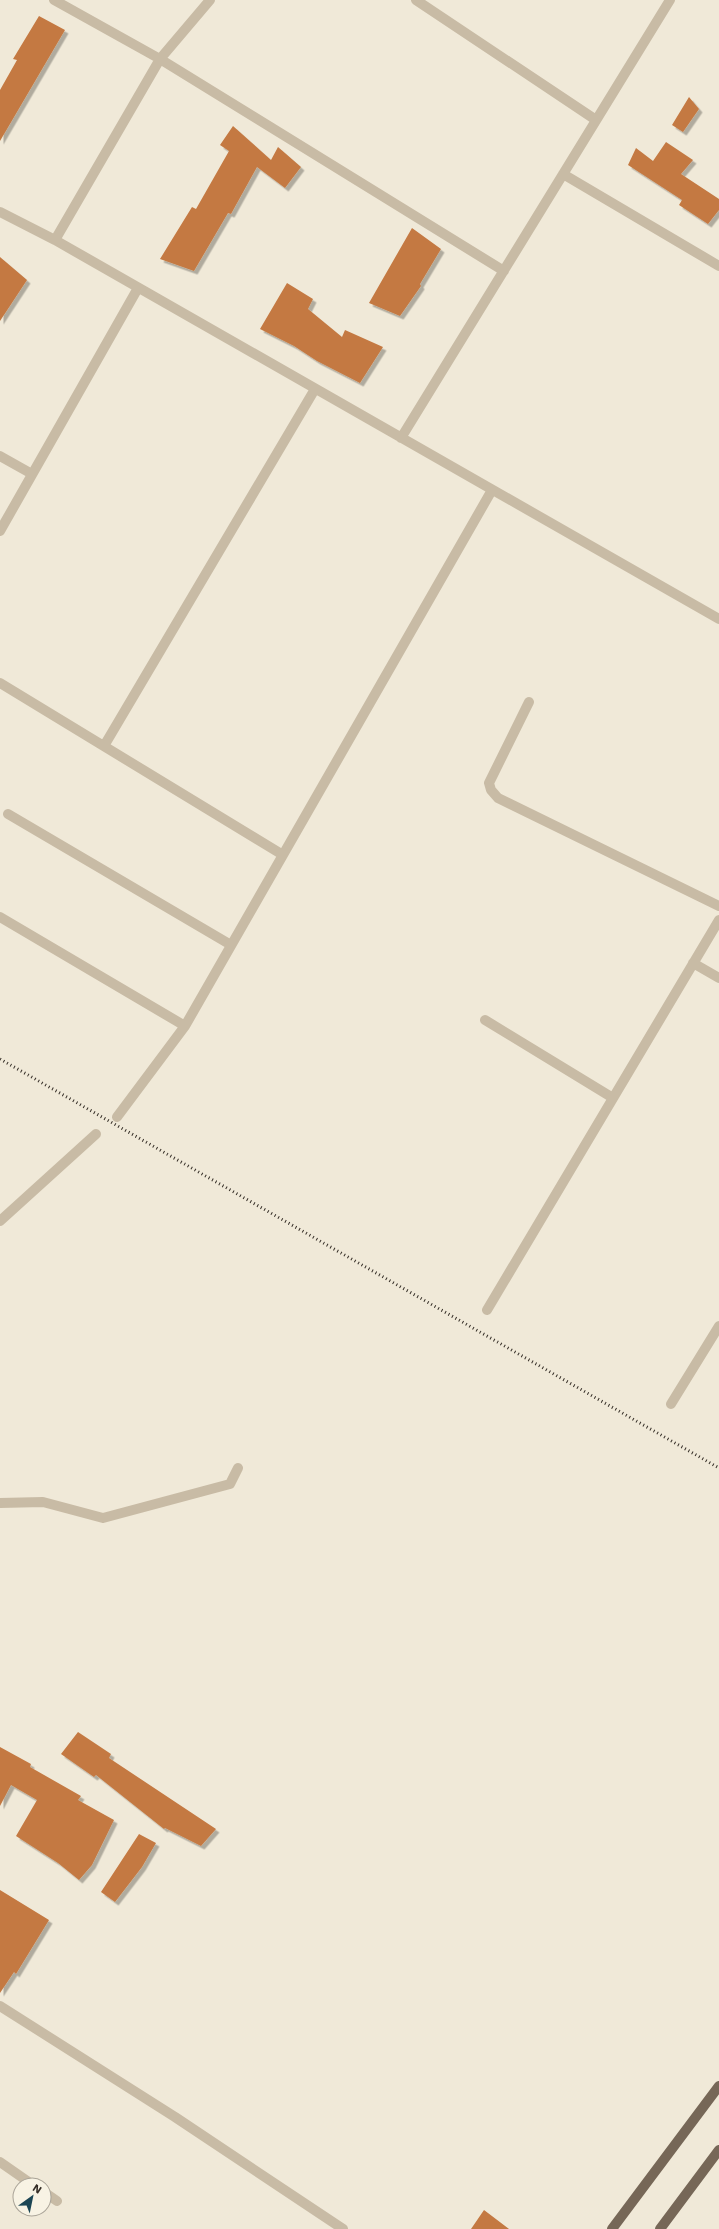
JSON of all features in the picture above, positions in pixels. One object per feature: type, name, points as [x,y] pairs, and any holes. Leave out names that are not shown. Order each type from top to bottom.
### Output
[{"type":"main road","points":[[612,2229],[719,2086]]},
{"type":"main road","points":[[660,2229],[719,2150]]},
{"type":"street","points":[[54,0],[160,59],[504,271]]},
{"type":"street","points":[[55,240],[160,59],[210,0]]},
{"type":"street","points":[[416,0],[429,4],[596,120]]},
{"type":"street","points":[[401,438],[670,0]]},
{"type":"street","points":[[563,174],[719,266]]},
{"type":"street","points":[[0,212],[55,240],[719,619]]},
{"type":"street","points":[[0,531],[138,288]]},
{"type":"street","points":[[104,746],[315,389]]},
{"type":"street","points":[[0,456],[32,474]]},
{"type":"street","points":[[117,1117],[185,1026],[492,490]]},
{"type":"street","points":[[0,682],[283,855]]},
{"type":"street","points":[[529,702],[490,783],[491,790],[498,798],[719,906]]},
{"type":"street","points":[[8,814],[231,945]]},
{"type":"street","points":[[0,917],[185,1026]]},
{"type":"street","points":[[487,1310],[719,920]]},
{"type":"street","points":[[694,963],[719,978]]},
{"type":"street","points":[[486,1020],[613,1098]]},
{"type":"street","points":[[0,1221],[96,1134]]},
{"type":"street","points":[[671,1404],[719,1326]]},
{"type":"street","points":[[0,1503],[43,1502],[103,1518],[230,1484],[238,1468]]},
{"type":"street","points":[[0,2006],[175,2117],[343,2229]]},
{"type":"street","points":[[0,2162],[22,2177]]},
{"type":"street","points":[[52,2198],[57,2202]]},
{"type":"building","points":[[39,16],[65,30],[0,141],[0,90],[17,60],[13,59]]},
{"type":"building","points":[[689,97],[699,109],[683,132],[672,125]]},
{"type":"building","points":[[233,126],[271,160],[278,147],[301,167],[285,188],[257,167],[231,214],[228,213],[194,271],[160,259],[192,207],[196,209],[229,151],[220,145]]},
{"type":"building","points":[[666,142],[693,160],[681,174],[719,199],[719,210],[708,224],[679,205],[682,200],[628,165],[636,148],[653,161]]},
{"type":"building","points":[[412,228],[441,249],[420,284],[421,286],[400,316],[369,303]]},
{"type":"building","points":[[0,257],[27,280],[0,321]]},
{"type":"building","points":[[287,283],[313,299],[308,309],[342,337],[345,330],[383,347],[360,383],[260,329]]},
{"type":"building","points":[[78,1732],[111,1754],[109,1758],[216,1829],[201,1846],[165,1828],[164,1829],[96,1775],[94,1777],[61,1754]]},
{"type":"building","points":[[0,1747],[31,1764],[30,1767],[81,1796],[78,1800],[114,1820],[92,1865],[79,1880],[58,1863],[16,1836],[37,1800],[11,1785],[0,1806]]},
{"type":"building","points":[[139,1834],[156,1843],[142,1867],[115,1902],[101,1892]]},
{"type":"building","points":[[0,1890],[49,1920],[16,1974],[14,1972],[0,1993]]},
{"type":"building","points":[[484,2210],[509,2229],[471,2229]]},
{"type":"railway","points":[[0,1059],[719,1468]]}]
